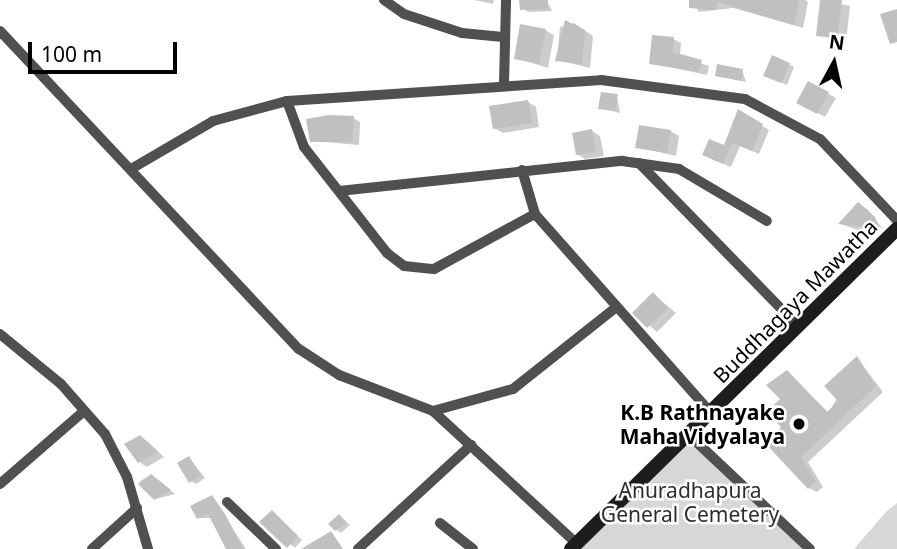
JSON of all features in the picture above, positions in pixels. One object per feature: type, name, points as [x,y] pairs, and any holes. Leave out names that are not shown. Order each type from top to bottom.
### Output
[{"type":"main road","name":"Buddhagaya Mawatha","points":[[574,546],[897,229]]},
{"type":"street","points":[[384,0],[404,14],[462,33],[503,37]]},
{"type":"street","points":[[504,84],[503,37],[506,0]]},
{"type":"street","points":[[0,31],[299,349],[339,375],[433,411],[574,546]]},
{"type":"street","points":[[131,169],[213,121],[287,102],[504,84],[601,80],[745,99],[820,139],[897,220]]},
{"type":"street","points":[[287,102],[304,147],[387,253],[419,269],[433,269],[534,214]]},
{"type":"street","points":[[339,191],[522,170],[639,163],[679,169],[767,221]]},
{"type":"street","points":[[639,163],[799,327]]},
{"type":"street","points":[[522,170],[534,214],[614,309],[711,413]]},
{"type":"street","points":[[433,411],[513,388],[614,309]]},
{"type":"street","points":[[0,334],[32,356],[83,411],[118,455],[148,549]]},
{"type":"street","points":[[0,484],[83,411]]},
{"type":"street","points":[[689,435],[810,549]]},
{"type":"street","points":[[362,548],[471,445]]},
{"type":"street","points":[[227,502],[276,549]]},
{"type":"street","points":[[92,549],[137,508]]},
{"type":"street","points":[[440,523],[473,549]]},
{"type":"green space","name":"Anuradhapura General Cemetery","points":[[689,435],[810,549],[575,549]]},
{"type":"green space","points":[[897,503],[897,549],[854,549],[886,512]]},
{"type":"building","points":[[519,0],[548,0],[548,9],[520,10]]},
{"type":"building","points":[[689,0],[799,0],[794,25],[718,2],[715,10],[689,8]]},
{"type":"building","points":[[820,0],[842,0],[837,38],[816,36]]},
{"type":"building","points":[[897,9],[897,42],[890,44],[880,14]]},
{"type":"building","points":[[565,20],[585,30],[582,64],[555,61]]},
{"type":"building","points":[[520,24],[546,29],[539,64],[514,59]]},
{"type":"building","points":[[652,35],[674,37],[673,52],[702,60],[699,72],[649,64]]},
{"type":"building","points":[[772,55],[790,63],[781,83],[763,76]]},
{"type":"building","points":[[717,64],[743,69],[741,81],[715,76]]},
{"type":"building","points":[[808,81],[829,92],[817,114],[796,103]]},
{"type":"building","points":[[601,92],[618,94],[615,111],[598,109]]},
{"type":"building","points":[[528,100],[532,123],[493,129],[489,106]]},
{"type":"building","points":[[738,109],[763,124],[752,151],[732,143],[723,164],[702,155],[709,139],[724,145]]},
{"type":"building","points":[[329,115],[354,116],[352,142],[310,142],[306,119]]},
{"type":"building","points":[[639,125],[671,130],[667,153],[635,148]]},
{"type":"building","points":[[592,129],[596,152],[576,155],[572,133]]},
{"type":"building","points":[[858,202],[875,217],[879,228],[838,224]]},
{"type":"building","points":[[653,292],[668,308],[647,328],[632,313]]},
{"type":"building","points":[[857,356],[876,386],[801,457],[816,482],[808,489],[764,442],[781,427],[766,412],[780,399],[766,385],[787,370],[827,412],[838,401],[824,386]]},
{"type":"building","points":[[140,435],[158,452],[138,463],[124,444]]},
{"type":"building","points":[[189,456],[201,475],[189,483],[177,463]]},
{"type":"building","points":[[151,474],[171,490],[154,500],[138,484]]},
{"type":"building","points":[[212,495],[243,549],[226,549],[208,514],[197,519],[190,506]]},
{"type":"building","points":[[272,510],[298,536],[287,548],[259,522]]},
{"type":"building","points":[[339,514],[346,522],[335,531],[328,524]]},
{"type":"building","points":[[331,531],[343,549],[301,549]]},
{"type":"place","name":"K.B Rathnayake Maha Vidyalaya","points":[[799,424]]}]
